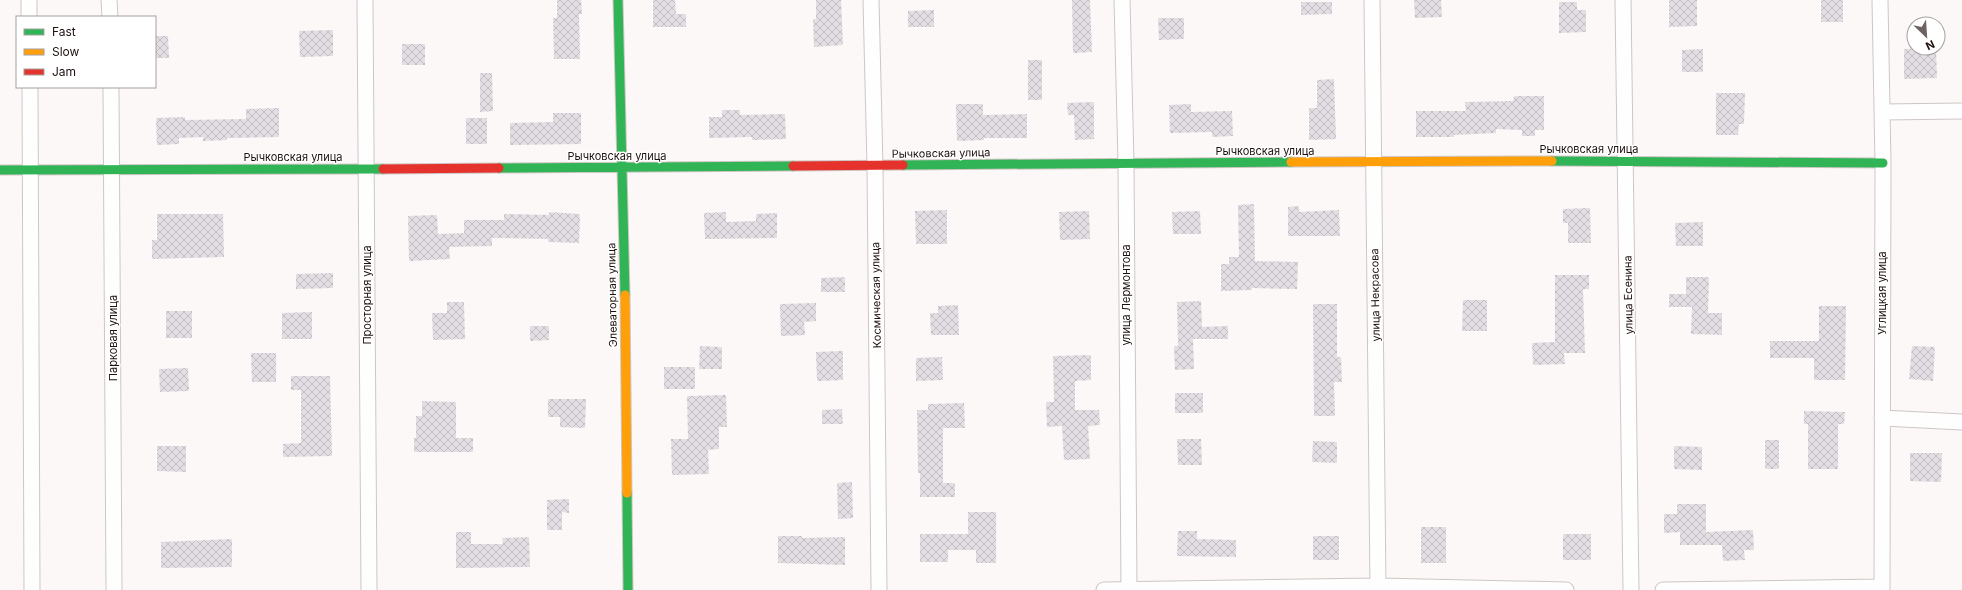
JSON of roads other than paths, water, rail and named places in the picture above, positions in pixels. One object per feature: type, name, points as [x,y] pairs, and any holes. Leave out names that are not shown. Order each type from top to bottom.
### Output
[{"type":"street","points":[[29,0],[30,16]]},
{"type":"street","points":[[110,0],[110,16]]},
{"type":"street","name":"Просторная улица","points":[[365,0],[369,590]]},
{"type":"street","name":"Элеваторная улица","points":[[618,0],[623,168],[628,590]]},
{"type":"street","name":"Космическая улица","points":[[871,0],[875,166],[879,590]]},
{"type":"street","name":"улица Лермонтова","points":[[1122,0],[1126,162],[1128,590]]},
{"type":"street","name":"улица Некрасова","points":[[1372,0],[1378,588]]},
{"type":"street","name":"улица Есенина","points":[[1623,0],[1631,590]]},
{"type":"street","name":"Углицкая улица","points":[[1880,0],[1882,112],[1882,418],[1884,589]]},
{"type":"street","points":[[30,88],[32,590]]},
{"type":"street","name":"Парковая улица","points":[[111,88],[114,590]]},
{"type":"street","points":[[1882,112],[1962,111]]},
{"type":"street","name":"Рычковская улица","points":[[0,170],[623,168],[1126,162],[1374,163],[1626,161],[1882,163]]},
{"type":"street","points":[[1882,418],[1962,422]]},
{"type":"street","points":[[1104,590],[1378,588],[1566,590]]},
{"type":"street","points":[[1663,590],[1884,589]]}]
